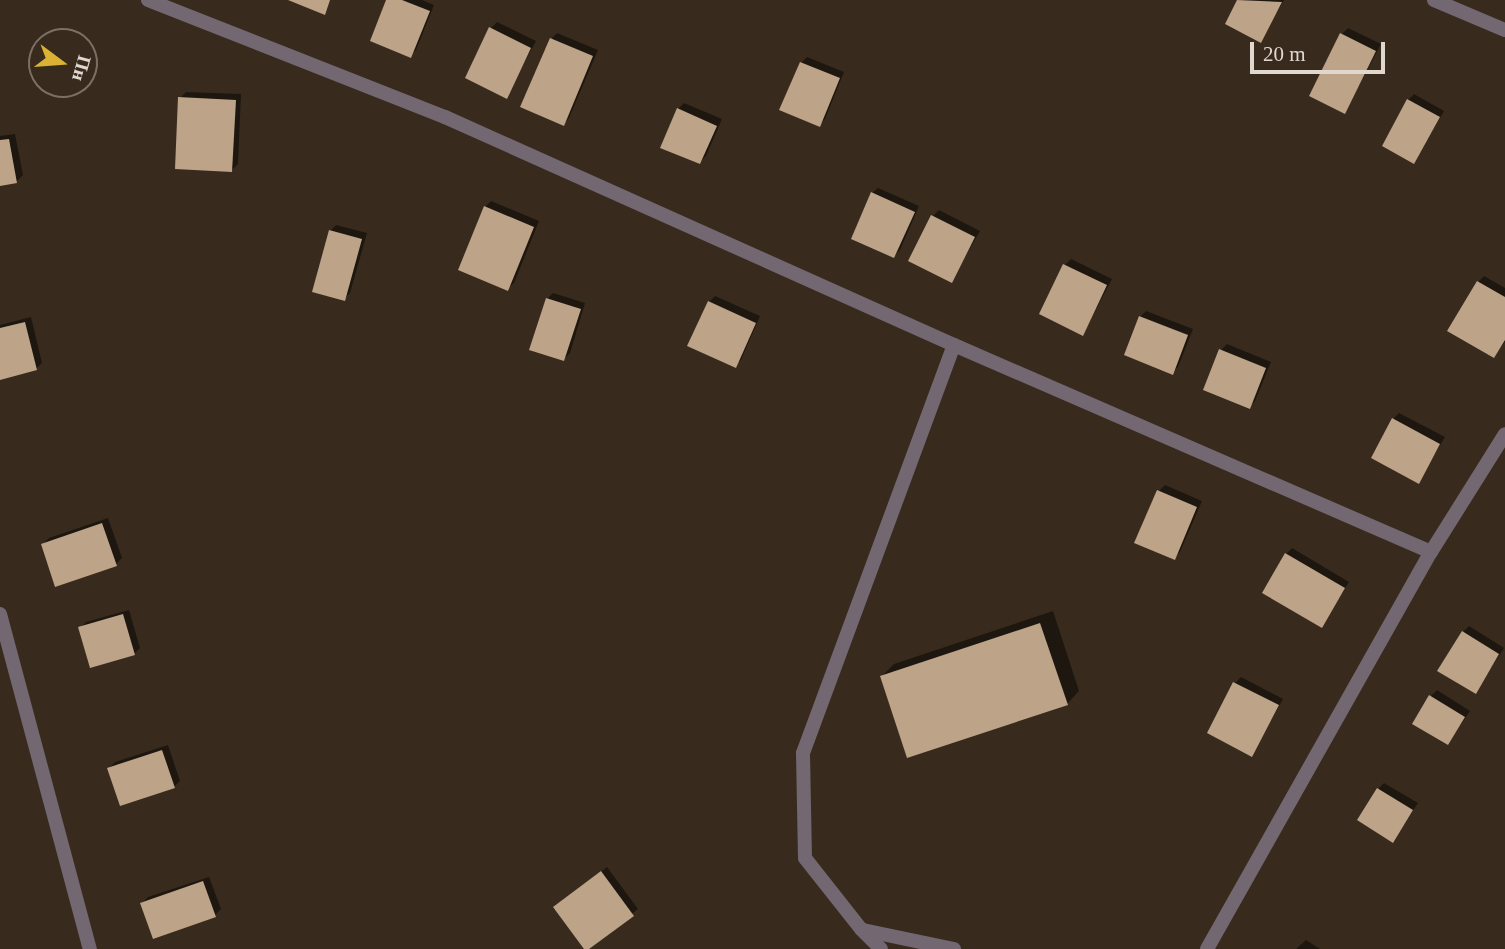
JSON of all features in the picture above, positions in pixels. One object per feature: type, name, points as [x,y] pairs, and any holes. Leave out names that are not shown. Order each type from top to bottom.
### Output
[{"type":"street","points":[[148,0],[445,117],[954,345],[1431,552]]},
{"type":"street","points":[[1434,0],[1505,30]]},
{"type":"street","points":[[881,949],[861,929],[805,858],[803,753],[954,345]]},
{"type":"street","points":[[1207,949],[1431,552],[1505,434]]},
{"type":"street","points":[[0,614],[90,949]]},
{"type":"street","points":[[861,929],[954,949]]},
{"type":"building","points":[[288,0],[330,0],[325,15]]},
{"type":"building","points":[[386,0],[402,0],[430,11],[411,58],[370,41]]},
{"type":"building","points":[[1237,0],[1282,2],[1261,43],[1225,24]]},
{"type":"building","points":[[489,27],[531,48],[507,99],[465,78]]},
{"type":"building","points":[[1340,33],[1376,51],[1345,114],[1309,96]]},
{"type":"building","points":[[550,38],[593,56],[564,126],[520,107]]},
{"type":"building","points":[[800,62],[840,78],[820,127],[779,110]]},
{"type":"building","points":[[178,97],[236,100],[232,172],[175,169]]},
{"type":"building","points":[[1407,99],[1440,117],[1414,164],[1382,146]]},
{"type":"building","points":[[677,108],[717,126],[700,164],[660,148]]},
{"type":"building","points":[[9,139],[17,183],[0,186],[0,140]]},
{"type":"building","points":[[871,192],[915,212],[894,258],[851,239]]},
{"type":"building","points":[[484,206],[534,227],[508,291],[458,270]]},
{"type":"building","points":[[931,215],[975,237],[952,283],[908,261]]},
{"type":"building","points":[[329,230],[362,239],[345,301],[312,292]]},
{"type":"building","points":[[1063,264],[1107,285],[1083,336],[1039,314]]},
{"type":"building","points":[[1477,281],[1505,297],[1505,340],[1494,358],[1447,331]]},
{"type":"building","points":[[546,298],[581,309],[564,361],[529,350]]},
{"type":"building","points":[[708,301],[756,323],[736,368],[687,346]]},
{"type":"building","points":[[1139,316],[1188,335],[1173,375],[1124,355]]},
{"type":"building","points":[[25,322],[37,370],[0,380],[0,328]]},
{"type":"building","points":[[1219,349],[1266,368],[1250,409],[1203,390]]},
{"type":"building","points":[[1392,418],[1440,444],[1419,484],[1371,458]]},
{"type":"building","points":[[1157,490],[1197,507],[1175,560],[1134,543]]},
{"type":"building","points":[[102,523],[117,566],[55,587],[41,544]]},
{"type":"building","points":[[1285,553],[1345,588],[1322,628],[1262,593]]},
{"type":"building","points":[[123,614],[135,655],[90,668],[78,627]]},
{"type":"building","points":[[1040,623],[1068,705],[907,758],[880,676]]},
{"type":"building","points":[[1462,631],[1499,654],[1476,694],[1437,671]]},
{"type":"building","points":[[1233,682],[1279,705],[1252,757],[1207,733]]},
{"type":"building","points":[[1429,695],[1465,717],[1448,745],[1412,724]]},
{"type":"building","points":[[162,750],[175,788],[120,806],[107,768]]},
{"type":"building","points":[[1377,788],[1413,810],[1393,843],[1357,820]]},
{"type":"building","points":[[601,871],[634,916],[589,949],[584,949],[553,907]]},
{"type":"building","points":[[203,881],[216,917],[153,939],[140,903]]}]
